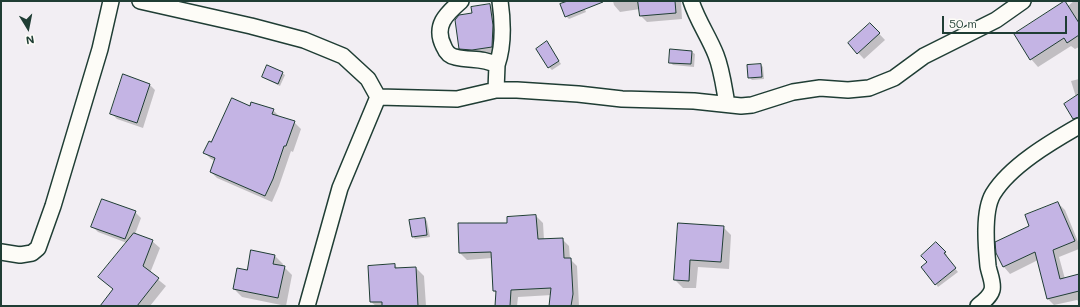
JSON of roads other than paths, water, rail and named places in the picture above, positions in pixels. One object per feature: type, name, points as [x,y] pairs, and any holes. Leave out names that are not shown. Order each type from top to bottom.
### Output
[{"type":"street","points":[[1,252],[20,255],[32,253],[38,248],[62,176],[100,49],[112,1]]},
{"type":"street","points":[[140,1],[251,26],[304,40],[343,56],[368,79],[378,97]]},
{"type":"street","points":[[461,1],[448,12],[442,21],[439,33],[441,42],[446,51],[453,57],[488,61],[497,65]]},
{"type":"street","points":[[496,90],[497,65],[500,55],[502,23],[500,1]]},
{"type":"street","points":[[691,1],[695,14],[702,25],[717,57],[727,104]]},
{"type":"street","points":[[378,97],[457,99],[496,90],[543,91],[622,99],[694,101],[752,105],[793,92],[820,88],[848,90],[869,88],[894,78],[924,56],[996,20],[1023,1]]},
{"type":"street","points":[[307,306],[340,188],[378,97]]},
{"type":"street","points":[[982,304],[992,289],[988,267],[986,229],[988,210],[992,195],[1001,182],[1018,166],[1059,137],[1079,126]]}]
